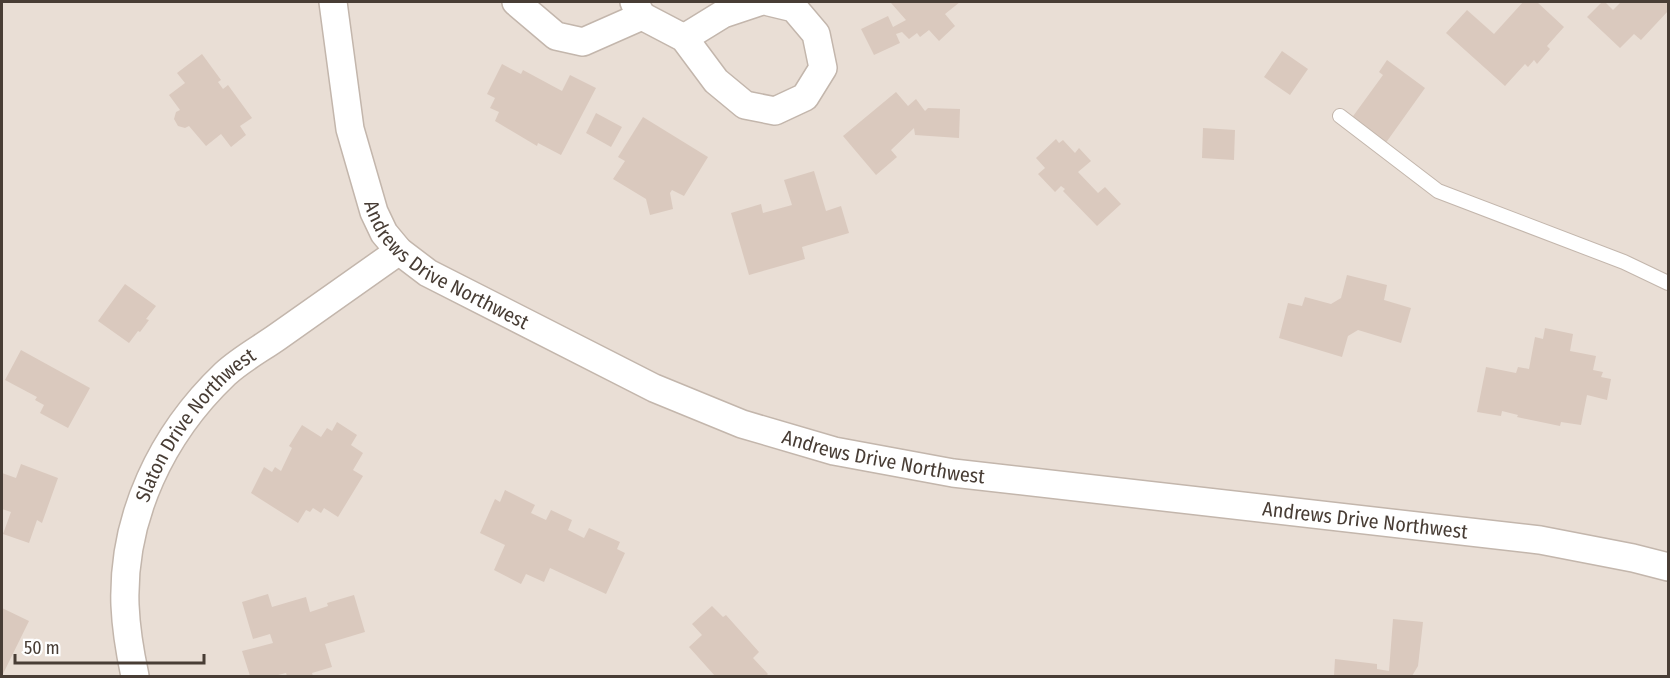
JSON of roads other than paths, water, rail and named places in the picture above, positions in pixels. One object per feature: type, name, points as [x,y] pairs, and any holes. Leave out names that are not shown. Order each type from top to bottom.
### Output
[{"type":"street","name":"Andrews Drive Northwest","points":[[333,2],[350,129],[374,212],[384,233],[399,251],[428,273],[654,388],[742,424],[834,451],[953,473],[1540,540],[1668,567]]},
{"type":"street","points":[[516,2],[556,36],[584,42],[638,9],[684,38],[716,81],[745,105],[774,111],[805,97],[823,68],[816,34],[794,8],[769,2]]},
{"type":"street","points":[[684,38],[723,14],[759,2]]},
{"type":"street","name":"Slaton Drive Northwest","points":[[135,676],[128,641],[125,605],[131,538],[140,502],[154,468],[183,419],[226,373],[399,251]]},
{"type":"lane","points":[[1340,116],[1438,191],[1624,262],[1668,283]]}]
